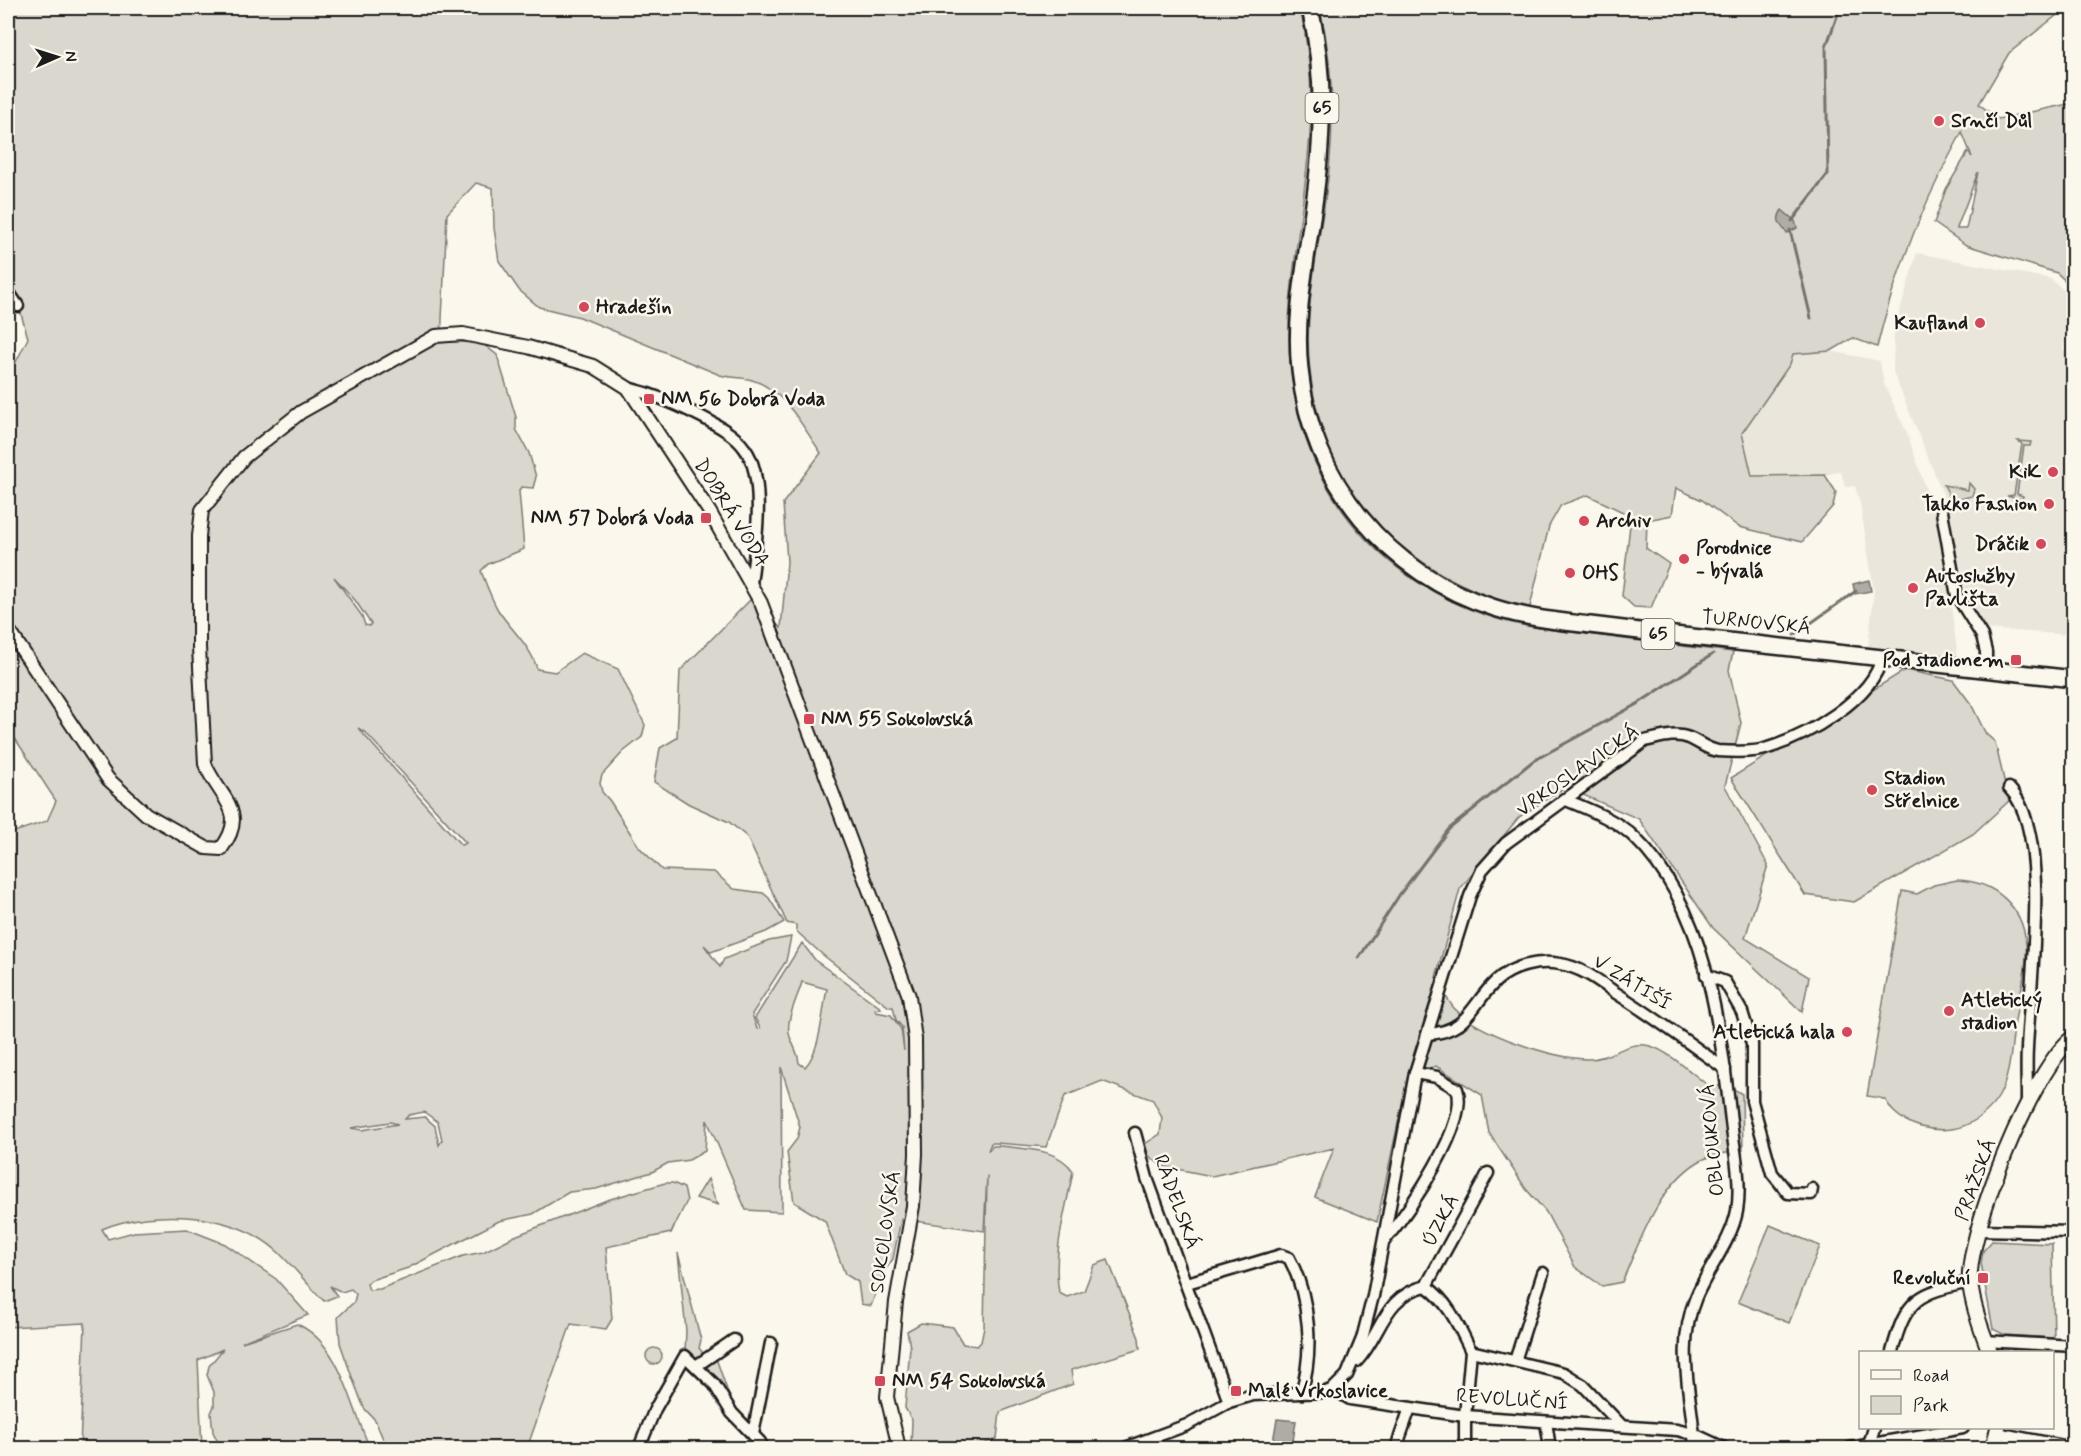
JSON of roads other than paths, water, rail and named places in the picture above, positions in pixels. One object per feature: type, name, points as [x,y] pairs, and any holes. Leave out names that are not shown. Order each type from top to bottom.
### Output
[{"type":"main road","name":"TURNOVSKÁ","points":[[1310,8],[1319,59],[1323,110],[1319,168],[1299,324],[1299,370],[1306,410],[1323,459],[1337,487],[1357,514],[1392,551],[1440,584],[1493,608],[1539,618],[2073,679]]},
{"type":"main road","name":"PRAŽSKÁ","points":[[1988,1347],[1970,1282],[1977,1230],[2027,1100],[2055,1056],[2073,1037]]},
{"type":"main road","points":[[1993,1449],[1997,1430]]},
{"type":"street","points":[[8,291],[18,306]]},
{"type":"street","name":"DOBRÁ VODA","points":[[8,629],[108,779],[146,814],[206,848],[221,849],[229,839],[234,814],[228,800],[212,782],[205,764],[199,647],[199,536],[202,510],[244,457],[301,412],[436,336],[463,334],[558,355],[593,366],[628,388],[658,395],[711,422],[745,449],[753,469],[758,520],[751,584]]},
{"type":"street","name":"DOBRÁ VODA","points":[[628,388],[709,511],[751,584]]},
{"type":"street","points":[[1942,512],[1957,596],[1982,636],[1986,652],[1986,670]]},
{"type":"street","name":"SOKOLOVSKÁ","points":[[751,584],[761,603],[903,974],[913,1019],[916,1154],[913,1206],[896,1302],[887,1397],[898,1449]]},
{"type":"street","name":"VRKOSLAVICKÁ","points":[[1333,1389],[1344,1379],[1352,1366],[1373,1296],[1415,1073],[1470,896],[1482,870],[1506,843],[1645,741],[1672,735],[1687,736],[1716,751],[1766,749],[1809,732],[1855,698],[1874,679],[1882,657]]},
{"type":"street","points":[[2009,788],[2019,797],[2033,854],[2037,882],[2027,1050],[2027,1100]]},
{"type":"street","name":"OBLOUKOVÁ","points":[[1564,799],[1616,823],[1636,839],[1669,881],[1692,930],[1706,975],[1725,1069],[1739,1189],[1737,1213],[1729,1236],[1696,1297],[1684,1339],[1685,1370],[1695,1449]]},
{"type":"street","name":"V ZÁTIŠÍ","points":[[1428,1034],[1447,1033],[1458,1026],[1497,980],[1522,966],[1542,962],[1562,964],[1586,973],[1654,1016],[1725,1069]]},
{"type":"street","points":[[1706,975],[1725,982],[1742,1012],[1752,1044],[1752,1101],[1772,1173],[1788,1193],[1811,1194],[1812,1189]]},
{"type":"street","name":"VRKOSLAVICKÁ","points":[[1383,1242],[1404,1217],[1447,1144],[1460,1107],[1457,1089],[1449,1083],[1415,1073]]},
{"type":"street","name":"RÁDELSKÁ","points":[[1135,1133],[1138,1153],[1229,1402]]},
{"type":"street","name":"ÚZKÁ","points":[[1426,1286],[1488,1173]]},
{"type":"street","points":[[1977,1230],[2073,1232]]},
{"type":"street","points":[[1187,1283],[1281,1255],[1289,1258],[1298,1274],[1309,1348],[1308,1370],[1300,1393]]},
{"type":"street","points":[[1515,1360],[1544,1273]]},
{"type":"street","points":[[1892,1351],[1899,1325],[1912,1304],[1930,1290],[1970,1282]]},
{"type":"street","points":[[1352,1366],[1368,1349],[1382,1318],[1400,1298],[1426,1286],[1436,1293],[1455,1317],[1471,1352],[1465,1416],[1465,1449]]},
{"type":"street","points":[[696,1366],[734,1340]]},
{"type":"street","points":[[753,1434],[771,1343]]},
{"type":"street","points":[[1988,1347],[2073,1346]]},
{"type":"street","points":[[1471,1352],[1515,1360],[1564,1373],[1583,1385],[1621,1425]]},
{"type":"street","points":[[639,1449],[655,1409],[685,1356],[714,1384],[732,1413],[753,1434],[763,1449]]},
{"type":"street","points":[[1125,1449],[1187,1425],[1229,1402],[1252,1395],[1333,1389]]},
{"type":"street","name":"REVOLUČNÍ","points":[[1333,1389],[1350,1399],[1465,1416],[1621,1425],[1694,1434],[1724,1449]]},
{"type":"street","points":[[1396,1449],[1410,1407]]},
{"type":"street","points":[[1546,1422],[1550,1449]]},
{"type":"street","points":[[1869,1447],[1874,1429]]},
{"type":"street","points":[[1850,1449],[1959,1429]]},
{"type":"street","points":[[1997,1430],[2073,1448]]},
{"type":"waterway","points":[[1792,221],[1828,174],[1826,47],[1840,8]]},
{"type":"waterway","points":[[1790,230],[1811,318]]},
{"type":"waterway","points":[[1794,635],[1856,591]]},
{"type":"waterway","points":[[1359,958],[1400,894],[1449,829],[1533,761],[1639,703],[1713,654]]},
{"type":"place","name":"Srnčí Důl","points":[[1939,121]]},
{"type":"place","name":"Hradešín","points":[[584,307]]},
{"type":"place","name":"Kaufland","points":[[1980,323]]},
{"type":"place","name":"NM 56 Dobrá Voda","points":[[649,399]]},
{"type":"place","name":"KiK","points":[[2053,472]]},
{"type":"place","name":"Takko Fashion","points":[[2049,504]]},
{"type":"place","name":"NM 57 Dobrá Voda","points":[[706,518]]},
{"type":"place","name":"Archiv","points":[[1584,521]]},
{"type":"place","name":"Dráčik","points":[[2041,544]]},
{"type":"place","name":"Porodnice - bývalá","points":[[1684,559]]},
{"type":"place","name":"OHS","points":[[1570,573]]},
{"type":"place","name":"Autoslužby Pavlišta","points":[[1913,588]]},
{"type":"place","name":"Pod stadionem","points":[[2016,660]]},
{"type":"place","name":"NM 55 Sokolovská","points":[[809,719]]},
{"type":"place","name":"Stadion Střelnice","points":[[1872,790]]},
{"type":"place","name":"Atletický stadion","points":[[1949,1011]]},
{"type":"place","name":"Atletická hala","points":[[1847,1032]]},
{"type":"place","name":"Revoluční","points":[[1983,1278]]},
{"type":"place","name":"NM 54 Sokolovská","points":[[880,1381]]},
{"type":"place","name":"Malé Vrkoslavice","points":[[1236,1391]]}]
